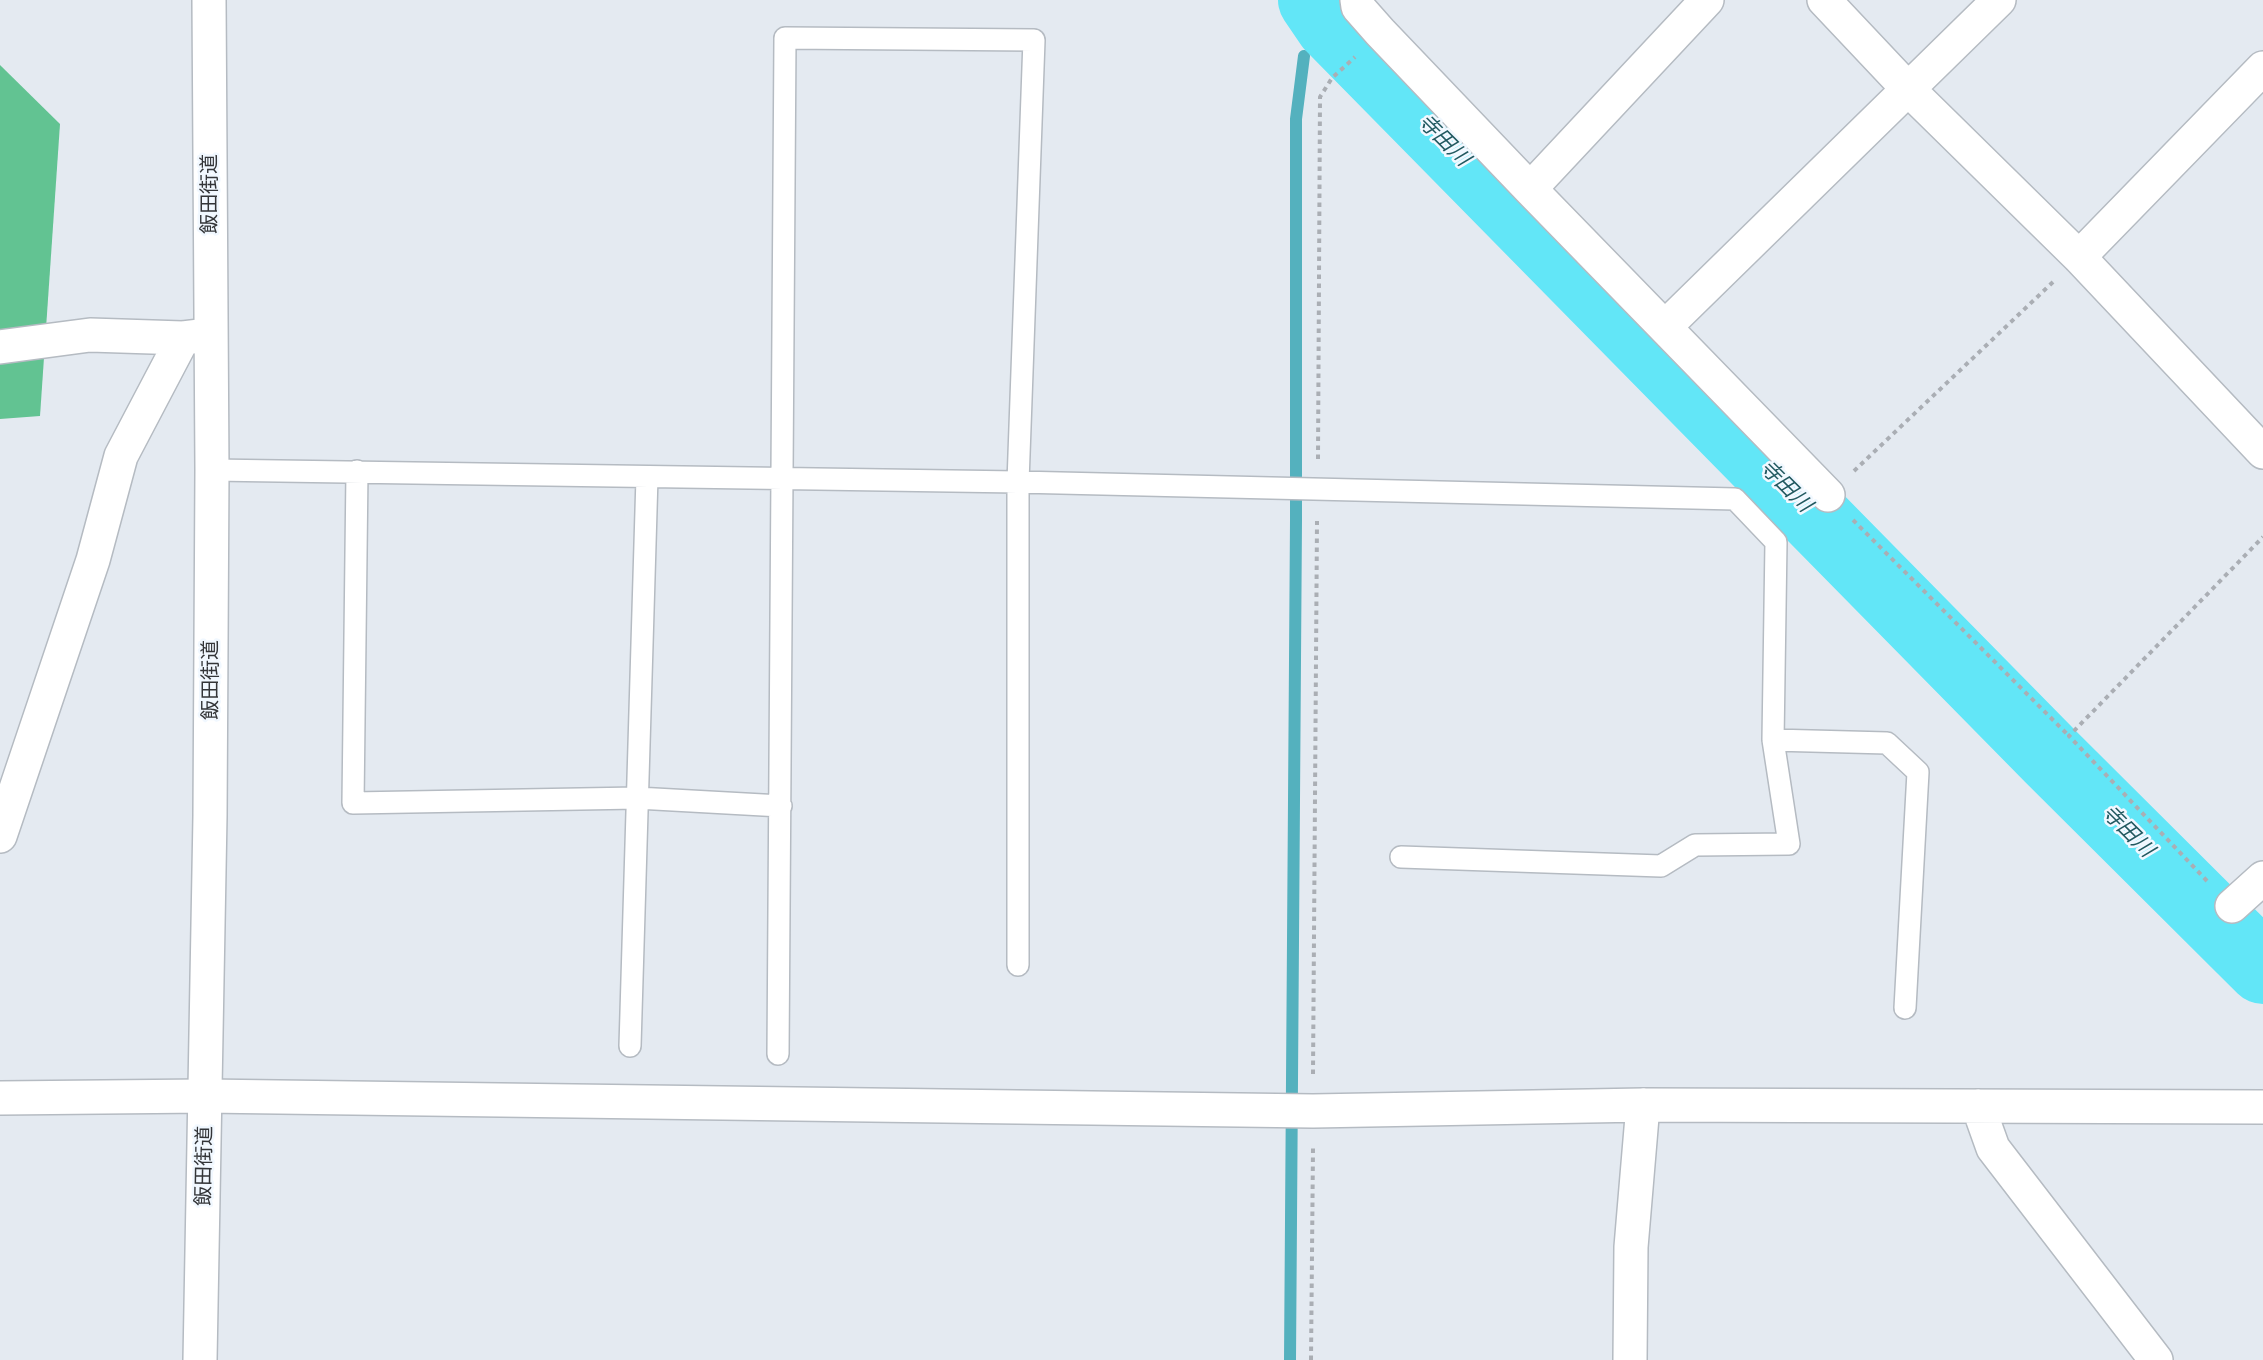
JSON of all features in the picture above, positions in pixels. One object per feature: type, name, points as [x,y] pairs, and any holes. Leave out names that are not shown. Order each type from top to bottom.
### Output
[{"type":"street","name":"飯田街道","points":[[200,1360],[212,470],[197,336],[209,0]]},
{"type":"street","points":[[1358,0],[1358,7],[1373,25],[1828,495]]},
{"type":"street","points":[[1530,189],[1707,0]]},
{"type":"street","points":[[1824,0],[1908,89],[2079,257],[2263,452]]},
{"type":"street","points":[[1665,327],[1999,0]]},
{"type":"street","points":[[2079,257],[2263,68]]},
{"type":"street","points":[[0,347],[90,335],[197,336]]},
{"type":"street","points":[[0,836],[93,560],[121,456],[197,336]]},
{"type":"street","points":[[2232,906],[2263,878]]},
{"type":"street","points":[[0,1098],[205,1096],[1313,1111],[1643,1105],[2263,1107]]},
{"type":"street","points":[[1630,1360],[1631,1247],[1643,1105]]},
{"type":"street","points":[[1978,1106],[1993,1148],[2156,1360]]},
{"type":"lane","points":[[778,1054],[785,39],[1034,40],[1018,482],[1018,965]]},
{"type":"lane","points":[[212,470],[1018,482],[1735,499],[1776,542],[1773,740],[1789,844],[1695,845],[1660,866],[1401,857]]},
{"type":"lane","points":[[357,471],[353,803],[637,798],[781,806]]},
{"type":"lane","points":[[630,1046],[646,477]]},
{"type":"lane","points":[[1773,740],[1887,743],[1918,772],[1905,1008]]},
{"type":"path","points":[[1311,1360],[1320,97],[1332,78],[1351,61]]},
{"type":"path","points":[[2079,257],[1828,495],[2069,736],[2232,906]]},
{"type":"path","points":[[2069,736],[2263,537]]},
{"type":"green space","points":[[0,65],[60,124],[40,416],[0,419]]},
{"type":"waterway","name":"寺田川","points":[[1314,0],[1331,25],[2052,758],[2263,968]]},
{"type":"waterway","points":[[1290,1360],[1296,520],[1296,119],[1304,56]]}]
